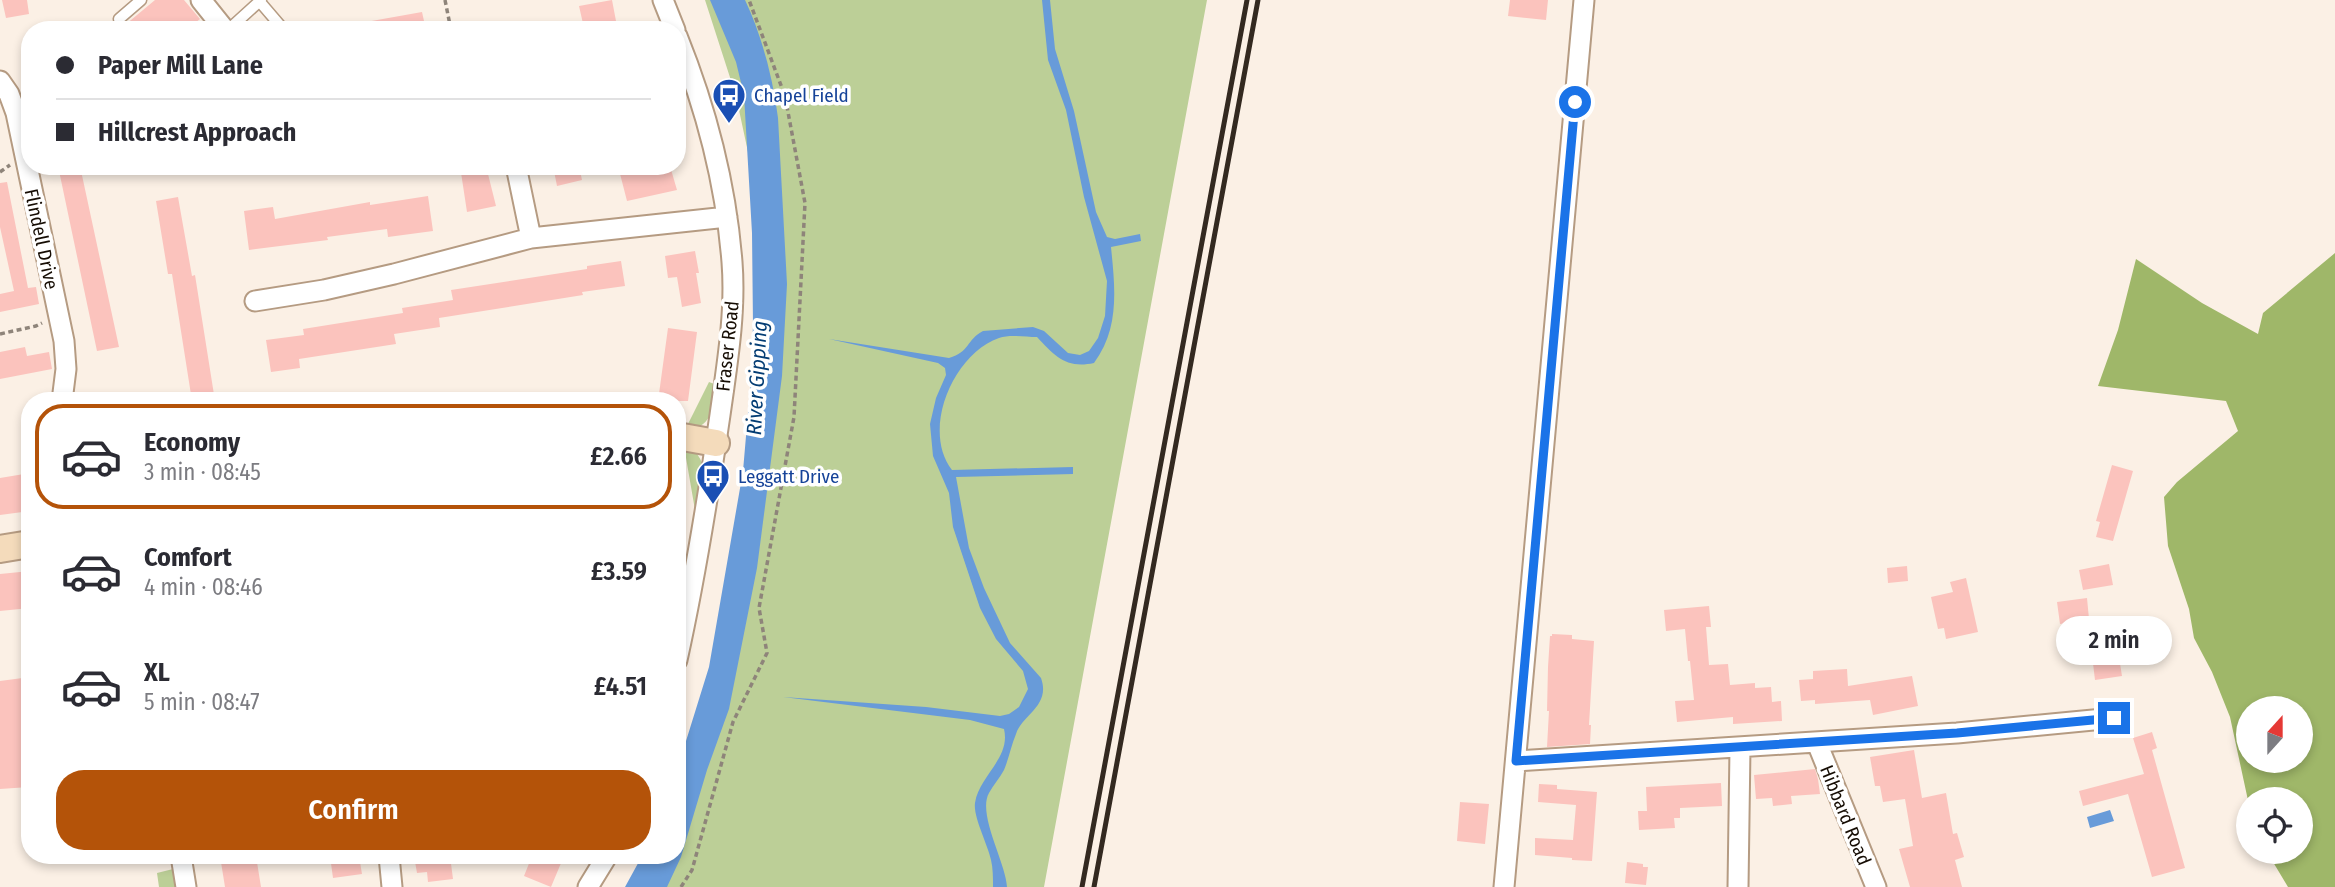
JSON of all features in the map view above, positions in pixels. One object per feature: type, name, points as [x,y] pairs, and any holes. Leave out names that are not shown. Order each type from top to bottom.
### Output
[{"type":"street","points":[[201,0],[218,21]]},
{"type":"street","points":[[663,0],[671,21]]},
{"type":"street","points":[[1504,887],[1584,0]]},
{"type":"street","name":"Fraser Road","points":[[686,62],[705,117],[727,217],[733,264],[728,347],[716,443],[686,614]]},
{"type":"street","name":"Flindell Drive","points":[[0,81],[9,94],[21,137]]},
{"type":"street","name":"Flindell Drive","points":[[29,175],[64,341],[66,369],[63,392]]},
{"type":"street","points":[[518,175],[531,238]]},
{"type":"street","points":[[254,301],[324,290],[531,238],[727,217]]},
{"type":"street","points":[[686,438],[716,443]]},
{"type":"street","points":[[0,549],[21,546]]},
{"type":"street","points":[[1516,761],[1957,733],[2114,718]]},
{"type":"street","name":"Hibbard Road","points":[[1817,743],[1876,887]]},
{"type":"street","points":[[1738,887],[1740,748]]},
{"type":"street","points":[[182,864],[186,887]]},
{"type":"street","points":[[390,864],[392,887]]},
{"type":"street","points":[[587,887],[602,864]]},
{"type":"lane","points":[[119,19],[141,0]]},
{"type":"lane","points":[[237,21],[261,1],[277,21]]},
{"type":"path","points":[[445,0],[449,21]]},
{"type":"path","points":[[681,887],[692,870],[733,722],[767,653],[759,608],[794,417],[805,203],[785,96],[749,0]]},
{"type":"path","points":[[0,334],[36,326]]},
{"type":"green space","points":[[705,0],[1207,0],[1044,887],[644,887],[668,864],[686,864],[686,816],[735,600],[770,255],[736,96]]},
{"type":"green space","points":[[2335,253],[2335,887],[2288,887],[2274,864],[2313,864],[2313,787],[2245,787],[2242,774],[2314,774],[2314,696],[2236,696],[2236,745],[2230,717],[2212,672],[2194,638],[2189,609],[2168,546],[2164,497],[2177,482],[2238,431],[2226,401],[2098,386],[2118,330],[2136,259],[2202,303],[2258,334],[2263,313]]},
{"type":"green space","points":[[709,382],[717,385],[711,413],[704,424],[690,430],[688,424]]},
{"type":"green space","points":[[687,447],[695,452],[703,466],[699,509],[695,510],[686,458]]},
{"type":"green space","points":[[173,869],[176,887],[159,887],[157,873]]},
{"type":"water","name":"River Gipping","points":[[710,0],[745,0],[762,43],[778,118],[787,284],[782,376],[757,568],[729,709],[686,840],[686,741],[709,667],[743,471],[751,378],[752,233],[744,95],[736,62]]},
{"type":"water","points":[[1042,0],[1050,0],[1055,49],[1074,111],[1096,212],[1107,237],[1115,239],[1140,234],[1141,241],[1111,247],[1114,292],[1112,322],[1094,363],[1068,362],[1037,337],[999,338],[968,360],[956,376],[941,415],[943,453],[952,470],[1073,467],[1073,474],[956,477],[969,548],[984,588],[1010,643],[1041,678],[1043,688],[1039,703],[1019,727],[1004,770],[986,802],[989,826],[1007,887],[993,887],[991,860],[976,816],[975,803],[982,784],[1003,749],[1004,729],[970,720],[783,697],[926,707],[1000,716],[1019,707],[1028,689],[1023,671],[996,639],[980,608],[953,527],[949,493],[933,456],[930,424],[936,398],[946,375],[945,368],[938,363],[829,339],[949,358],[961,353],[973,338],[983,331],[1033,327],[1044,331],[1068,353],[1080,355],[1089,351],[1098,338],[1105,316],[1107,281],[1084,197],[1066,110],[1048,60]]},
{"type":"water","points":[[2110,810],[2114,821],[2090,828],[2087,817]]},
{"type":"water","points":[[638,864],[678,864],[667,887],[625,887]]},
{"type":"building","points":[[2,0],[27,0],[29,14],[6,18]]},
{"type":"building","points":[[155,0],[184,0],[200,19],[197,21],[130,21]]},
{"type":"building","points":[[612,0],[616,21],[582,21],[579,6]]},
{"type":"building","points":[[1510,0],[1548,0],[1546,20],[1508,16]]},
{"type":"building","points":[[422,12],[424,21],[372,21]]},
{"type":"building","points":[[60,175],[82,175],[119,347],[97,351]]},
{"type":"building","points":[[461,175],[488,175],[496,206],[467,212]]},
{"type":"building","points":[[555,175],[581,175],[582,180],[557,186]]},
{"type":"building","points":[[620,175],[673,175],[677,190],[627,201]]},
{"type":"building","points":[[7,182],[28,288],[36,287],[39,304],[0,312],[0,294],[14,291],[0,227],[0,183]]},
{"type":"building","points":[[428,196],[433,231],[388,237],[387,229],[249,250],[244,211],[273,207],[275,219],[370,202],[370,205]]},
{"type":"building","points":[[178,197],[192,276],[195,275],[214,392],[191,392],[172,274],[168,274],[156,201]]},
{"type":"building","points":[[695,251],[701,303],[682,307],[677,277],[668,278],[665,256]]},
{"type":"building","points":[[621,261],[625,286],[439,318],[440,327],[394,334],[396,344],[299,359],[300,368],[271,372],[266,340],[304,335],[303,329],[403,313],[402,308],[453,300],[451,290],[587,269],[587,266]]},
{"type":"building","points":[[668,328],[697,332],[688,401],[686,392],[659,392]]},
{"type":"building","points":[[25,347],[27,356],[49,352],[52,369],[0,379],[0,352]]},
{"type":"building","points":[[2112,465],[2133,471],[2113,541],[2096,537],[2100,522],[2096,521]]},
{"type":"building","points":[[21,474],[21,512],[0,515],[0,478]]},
{"type":"building","points":[[2109,564],[2113,585],[2083,590],[2079,570]]},
{"type":"building","points":[[1907,566],[1908,581],[1888,583],[1887,568]]},
{"type":"building","points":[[21,572],[21,609],[0,611],[0,574]]},
{"type":"building","points":[[1966,578],[1978,632],[1946,639],[1944,628],[1938,629],[1931,597],[1953,592],[1950,582]]},
{"type":"building","points":[[2087,598],[2089,619],[2104,617],[2109,652],[2118,651],[2122,676],[2095,680],[2092,655],[2079,657],[2074,622],[2060,624],[2057,602]]},
{"type":"building","points":[[1709,606],[1711,627],[1706,627],[1709,665],[1728,664],[1730,685],[1755,683],[1755,688],[1771,687],[1772,702],[1781,701],[1782,721],[1733,724],[1733,717],[1677,722],[1675,701],[1694,700],[1690,661],[1685,629],[1666,631],[1664,610]]},
{"type":"building","points":[[1552,634],[1572,635],[1572,639],[1594,641],[1590,744],[1547,747],[1548,667]]},
{"type":"building","points":[[1847,669],[1848,686],[1912,676],[1918,706],[1873,715],[1870,700],[1815,704],[1815,700],[1801,701],[1799,680],[1813,679],[1813,671]]},
{"type":"building","points":[[21,678],[21,788],[0,789],[0,681]]},
{"type":"building","points":[[2152,732],[2157,748],[2152,750],[2185,868],[2152,877],[2128,794],[2083,806],[2079,791],[2144,774],[2133,738]]},
{"type":"building","points":[[1914,750],[1922,798],[1946,793],[1953,834],[1957,833],[1964,857],[1955,860],[1962,887],[1910,887],[1899,849],[1913,846],[1905,799],[1883,802],[1880,786],[1875,786],[1870,757]]},
{"type":"building","points":[[1815,769],[1820,794],[1791,796],[1792,804],[1773,806],[1772,798],[1756,799],[1754,775]]},
{"type":"building","points":[[1721,783],[1722,806],[1680,808],[1680,818],[1674,818],[1675,828],[1639,830],[1638,811],[1647,811],[1646,787]]},
{"type":"building","points":[[1539,784],[1557,785],[1557,789],[1597,792],[1592,861],[1535,855],[1535,838],[1573,840],[1576,805],[1538,802]]},
{"type":"building","points":[[1460,802],[1489,804],[1485,844],[1457,841]]},
{"type":"building","points":[[1627,862],[1648,867],[1646,885],[1625,883]]},
{"type":"building","points":[[221,864],[257,864],[261,887],[225,887]]},
{"type":"building","points":[[331,864],[360,864],[362,874],[333,878]]},
{"type":"building","points":[[415,864],[451,864],[453,879],[428,882],[427,872],[417,873]]},
{"type":"building","points":[[529,864],[561,864],[551,887],[524,876]]},
{"type":"railway","points":[[1082,887],[1247,0]]},
{"type":"railway","points":[[1094,887],[1258,0]]},
{"type":"place","name":"Chapel Field","points":[[729,125]]},
{"type":"place","name":"Leggatt Drive","points":[[713,506]]},
{"type":"route","points":[[1575,102],[1516,761],[1957,733],[2114,718]]}]
